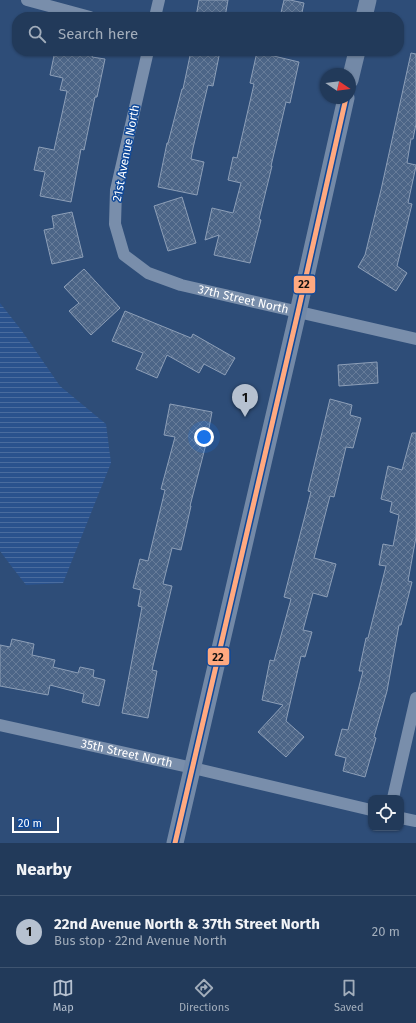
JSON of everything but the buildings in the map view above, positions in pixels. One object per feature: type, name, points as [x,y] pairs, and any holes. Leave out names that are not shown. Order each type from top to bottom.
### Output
[{"type":"main road","points":[[365,12],[368,0]]},
{"type":"main road","points":[[352,68],[355,56]]},
{"type":"main road","points":[[176,843],[345,104]]},
{"type":"street","points":[[27,0],[71,12]]},
{"type":"street","points":[[156,12],[159,0]]},
{"type":"street","name":"21st Avenue North","points":[[124,255],[115,224],[116,190],[147,56]]},
{"type":"street","name":"37th Street North","points":[[124,255],[148,273],[181,285],[416,339]]},
{"type":"street","points":[[394,795],[416,698]]},
{"type":"street","name":"35th Street North","points":[[0,725],[368,809]]},
{"type":"street","points":[[404,819],[416,821]]},
{"type":"water","points":[[0,303],[22,331],[60,386],[106,424],[111,463],[63,583],[26,585],[0,551]]},
{"type":"transit line","name":"22","points":[[175,843],[345,104]]},
{"type":"place","name":"22nd Avenue North & 37th Street North","points":[[245,417]]}]
